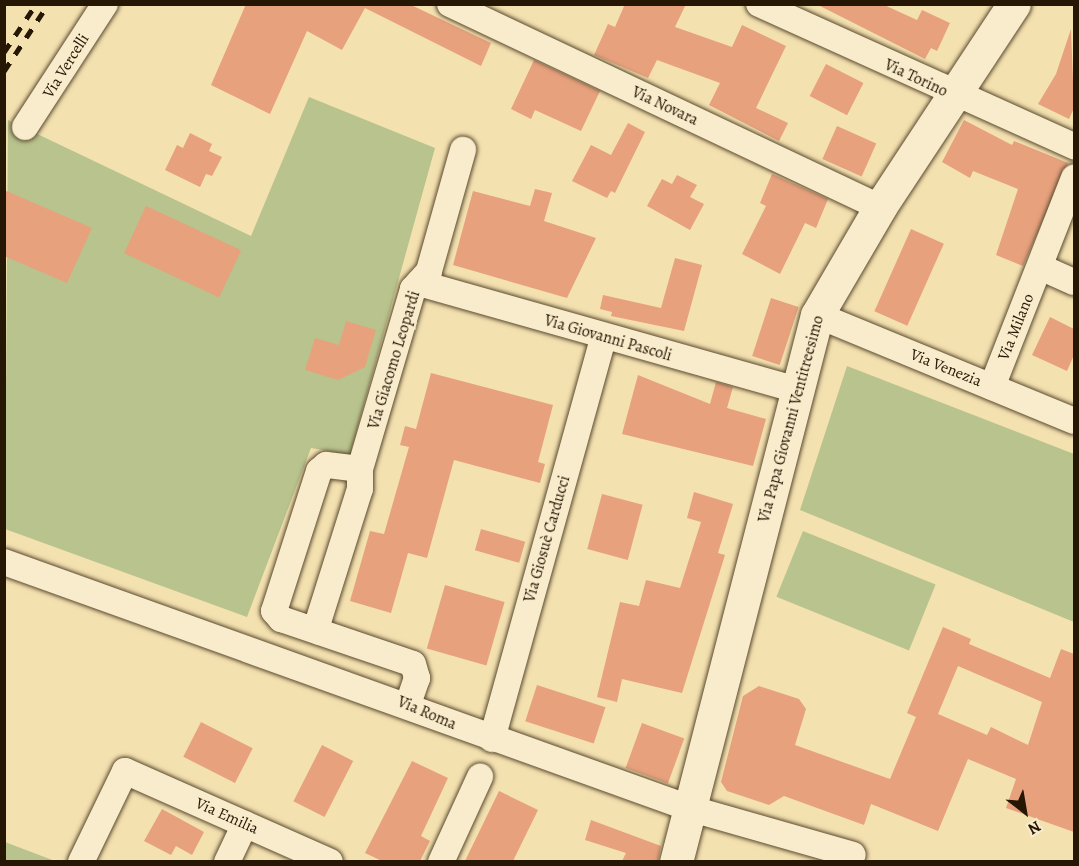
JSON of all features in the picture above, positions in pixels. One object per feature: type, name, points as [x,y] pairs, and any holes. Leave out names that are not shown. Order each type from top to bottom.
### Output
[{"type":"street","name":"Via Vercelli","points":[[25,127],[105,4]]},
{"type":"street","name":"Via Novara","points":[[450,4],[880,207]]},
{"type":"street","name":"Via Torino","points":[[759,4],[952,95],[1074,146]]},
{"type":"street","name":"Via Papa Giovanni Ventitreesimo","points":[[676,861],[692,809],[817,315],[880,207],[1014,4]]},
{"type":"street","name":"Via Giacomo Leopardi","points":[[319,632],[318,622],[360,489],[360,469],[419,283],[429,271],[463,150]]},
{"type":"street","name":"Via Milano","points":[[992,387],[1074,178]]},
{"type":"street","points":[[1040,267],[1074,282]]},
{"type":"street","name":"Via Giovanni Pascoli","points":[[419,283],[603,338],[798,390]]},
{"type":"street","name":"Via Venezia","points":[[817,315],[1074,421]]},
{"type":"street","name":"Via Giosuè Carducci","points":[[492,739],[603,338]]},
{"type":"street","points":[[360,469],[326,465],[319,471],[275,601],[274,611],[281,619],[413,664],[417,678],[408,704]]},
{"type":"street","name":"Via Roma","points":[[4,562],[408,704],[492,739],[692,809],[853,855]]},
{"type":"street","name":"Via Emilia","points":[[81,861],[124,771],[330,861]]},
{"type":"street","points":[[441,861],[480,777]]},
{"type":"street","points":[[227,861],[245,824]]},
{"type":"green space","points":[[309,97],[435,148],[350,455],[311,448],[247,617],[5,529],[8,120],[251,236]]},
{"type":"green space","points":[[847,366],[1074,454],[1074,622],[800,510]]},
{"type":"green space","points":[[803,531],[936,585],[909,650],[776,597]]},
{"type":"green space","points":[[5,842],[55,861],[5,861]]},
{"type":"building","points":[[246,4],[409,4],[491,43],[481,66],[365,8],[342,50],[307,31],[270,114],[211,85]]},
{"type":"building","points":[[625,4],[686,4],[675,27],[732,47],[742,25],[786,46],[756,108],[788,123],[779,141],[709,105],[720,83],[657,60],[648,78],[594,55],[608,24],[615,27]]},
{"type":"building","points":[[816,4],[882,4],[917,20],[922,10],[950,23],[937,51],[931,48],[925,59]]},
{"type":"building","points":[[1071,29],[1074,108],[1069,119],[1038,104],[1056,74]]},
{"type":"building","points":[[534,60],[600,91],[581,131],[535,110],[531,119],[511,109]]},
{"type":"building","points":[[826,64],[863,83],[847,115],[810,96]]},
{"type":"building","points":[[964,120],[1012,145],[1014,141],[1068,163],[1023,266],[996,255],[1018,189],[973,171],[970,178],[942,162]]},
{"type":"building","points":[[628,123],[645,132],[615,193],[611,191],[607,198],[572,181],[591,145],[611,155]]},
{"type":"building","points":[[837,126],[876,143],[862,176],[822,159]]},
{"type":"building","points":[[190,133],[212,144],[209,151],[222,157],[212,176],[206,174],[200,187],[165,170],[177,145],[183,148]]},
{"type":"building","points":[[772,174],[828,199],[816,228],[805,223],[780,274],[742,254],[766,206],[760,203]]},
{"type":"building","points":[[677,175],[697,185],[690,197],[704,204],[690,230],[647,206],[662,179],[672,184]]},
{"type":"building","points":[[535,189],[552,193],[544,221],[596,238],[567,298],[453,265],[473,191],[530,206]]},
{"type":"building","points":[[4,190],[92,228],[67,283],[4,256]]},
{"type":"building","points":[[146,206],[241,250],[219,298],[124,253]]},
{"type":"building","points":[[911,229],[944,244],[907,326],[874,311]]},
{"type":"building","points":[[675,258],[702,265],[684,331],[611,316],[612,312],[600,309],[603,295],[661,308]]},
{"type":"building","points":[[771,298],[799,307],[780,365],[752,356]]},
{"type":"building","points":[[1050,317],[1074,329],[1074,355],[1067,371],[1032,355]]},
{"type":"building","points":[[346,321],[376,330],[365,367],[338,380],[305,370],[315,338],[339,345]]},
{"type":"building","points":[[431,373],[553,405],[538,462],[545,464],[540,483],[454,460],[427,558],[408,553],[391,613],[350,601],[370,531],[384,534],[409,447],[400,445],[405,426],[416,429]]},
{"type":"building","points":[[638,375],[710,404],[716,382],[733,387],[727,408],[766,419],[753,466],[622,434]]},
{"type":"building","points":[[694,492],[733,504],[718,553],[725,555],[682,693],[622,679],[617,702],[597,697],[620,602],[639,606],[646,580],[680,588],[701,522],[687,518]]},
{"type":"building","points":[[602,494],[643,505],[628,560],[587,549]]},
{"type":"building","points":[[481,529],[525,542],[519,563],[475,550]]},
{"type":"building","points":[[445,585],[505,602],[486,666],[427,648]]},
{"type":"building","points":[[943,627],[971,639],[969,644],[1050,678],[1061,649],[1074,654],[1074,832],[1006,808],[1016,779],[968,759],[938,831],[871,804],[864,825],[784,796],[769,805],[727,791],[721,782],[743,696],[759,686],[799,699],[806,709],[795,745],[890,779],[916,717],[907,713]],"holes":[[[958,666],[1042,702],[1028,745],[991,727],[987,735],[938,714]]]},
{"type":"building","points":[[537,685],[605,707],[594,743],[525,721]]},
{"type":"building","points":[[201,722],[253,748],[235,783],[183,757]]},
{"type":"building","points":[[642,723],[684,738],[668,783],[626,768]]},
{"type":"building","points":[[322,745],[353,761],[325,817],[293,801]]},
{"type":"building","points":[[412,761],[448,778],[421,836],[430,841],[420,861],[382,861],[365,853]]},
{"type":"building","points":[[499,791],[538,810],[513,861],[465,861]]},
{"type":"building","points":[[162,809],[204,832],[192,855],[176,846],[171,855],[144,841]]},
{"type":"building","points":[[591,820],[661,846],[658,861],[622,861],[626,853],[585,840]]},
{"type":"railway","points":[[4,52],[36,4]]},
{"type":"railway","points":[[4,71],[48,4]]}]
